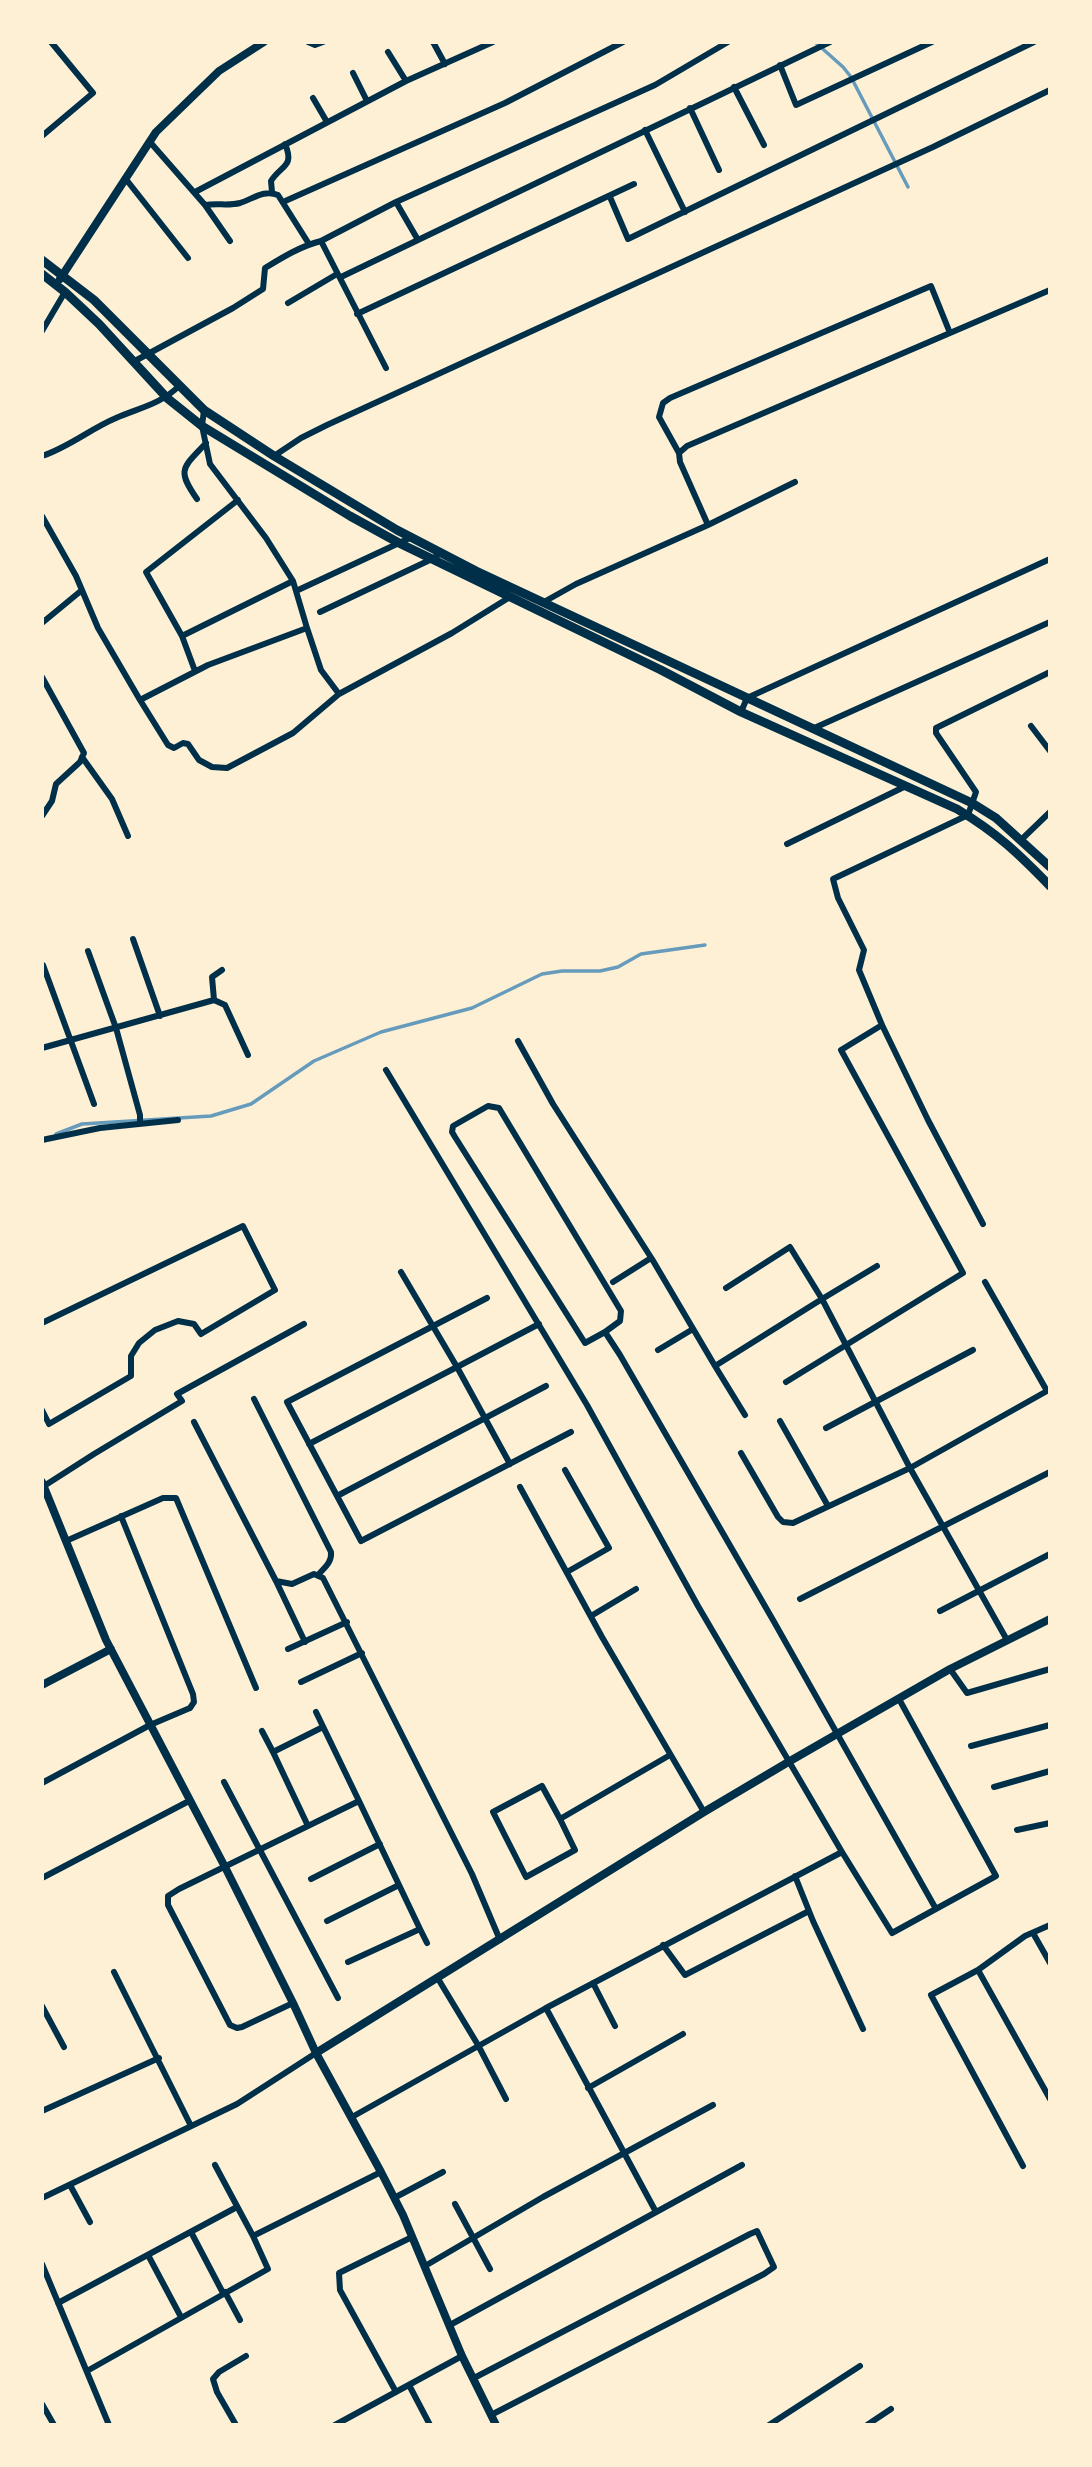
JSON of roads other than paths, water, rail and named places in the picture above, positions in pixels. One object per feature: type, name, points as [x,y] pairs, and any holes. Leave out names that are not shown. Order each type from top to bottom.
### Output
[{"type":"main road","points":[[42,260],[94,300],[204,410],[274,456],[412,537],[741,712],[968,815],[1007,843],[1050,886]]},
{"type":"main road","points":[[42,274],[65,292],[167,398],[202,426],[399,543],[510,597],[540,606],[747,698],[972,803],[996,818],[1050,867]]},
{"type":"street","points":[[42,136],[93,93],[51,42]]},
{"type":"street","points":[[56,284],[156,132],[219,71],[264,42]]},
{"type":"street","points":[[308,42],[316,46],[323,42]]},
{"type":"street","points":[[433,42],[445,64]]},
{"type":"street","points":[[195,192],[367,101],[493,42]]},
{"type":"street","points":[[283,202],[505,103],[624,42]]},
{"type":"street","points":[[133,362],[263,289],[265,268],[309,244],[321,241],[396,202],[655,85],[728,42]]},
{"type":"street","points":[[288,303],[339,275],[418,240],[830,42]]},
{"type":"street","points":[[779,65],[796,105],[932,42]]},
{"type":"street","points":[[610,197],[628,239],[1034,42]]},
{"type":"street","points":[[388,52],[406,82]]},
{"type":"street","points":[[353,74],[367,101]]},
{"type":"street","points":[[734,87],[764,145]]},
{"type":"street","points":[[274,456],[327,425],[933,147],[1050,90]]},
{"type":"street","points":[[313,98],[327,122]]},
{"type":"street","points":[[690,108],[719,170]]},
{"type":"street","points":[[645,130],[685,212]]},
{"type":"street","points":[[150,142],[195,192],[230,241]]},
{"type":"street","points":[[272,192],[271,181],[288,162],[289,155],[285,144]]},
{"type":"street","points":[[125,178],[188,258]]},
{"type":"street","points":[[357,314],[634,184]]},
{"type":"street","points":[[205,205],[221,202],[237,204],[272,192],[283,202],[309,244]]},
{"type":"street","points":[[396,202],[418,240]]},
{"type":"street","points":[[321,241],[386,368]]},
{"type":"street","points":[[708,525],[680,462],[679,453],[659,417],[663,403],[931,286],[950,333]]},
{"type":"street","points":[[679,453],[687,446],[1050,290]]},
{"type":"street","points":[[42,331],[65,292]]},
{"type":"street","points":[[42,456],[62,449],[113,419],[167,398],[179,386]]},
{"type":"street","points":[[204,410],[202,426],[210,464],[293,581],[321,670],[339,694]]},
{"type":"street","points":[[197,499],[183,475],[187,462],[206,443]]},
{"type":"street","points":[[540,606],[589,578],[708,525],[795,482]]},
{"type":"street","points":[[195,671],[182,636],[146,572],[238,500]]},
{"type":"street","points":[[42,516],[82,590],[98,628],[168,745],[174,748],[183,743],[188,744],[199,760],[212,766],[227,768],[292,733],[339,694],[441,639],[510,597]]},
{"type":"street","points":[[296,591],[412,537]]},
{"type":"street","points":[[320,612],[432,559],[441,552]]},
{"type":"street","points":[[741,712],[747,698],[1050,559]]},
{"type":"street","points":[[182,636],[293,581]]},
{"type":"street","points":[[42,622],[82,590]]},
{"type":"street","points":[[812,729],[1050,622]]},
{"type":"street","points":[[140,700],[195,671],[307,628]]},
{"type":"street","points":[[983,1224],[934,1133],[882,1025],[859,970],[864,950],[838,898],[832,879],[968,815],[976,792],[936,733],[936,728],[1050,672]]},
{"type":"street","points":[[42,677],[84,753],[80,762],[56,784],[52,801],[42,816]]},
{"type":"street","points":[[1031,726],[1050,751]]},
{"type":"street","points":[[82,757],[115,804],[128,836]]},
{"type":"street","points":[[787,844],[906,786]]},
{"type":"street","points":[[1021,840],[1050,812]]},
{"type":"street","points":[[133,939],[160,1016]]},
{"type":"street","points":[[88,951],[116,1028],[140,1120]]},
{"type":"street","points":[[43,965],[94,1104]]},
{"type":"street","points":[[214,1000],[212,977],[222,970]]},
{"type":"street","points":[[42,1048],[214,1000],[225,1004],[248,1055]]},
{"type":"street","points":[[786,1382],[963,1273],[841,1050],[882,1025]]},
{"type":"street","points":[[518,1041],[553,1104],[652,1258],[745,1415]]},
{"type":"street","points":[[386,1070],[587,1405],[698,1606],[892,1933],[996,1877],[898,1699]]},
{"type":"street","points":[[488,1105],[499,1108],[621,1311],[620,1321],[606,1332],[585,1343],[455,1137],[453,1126],[488,1105]]},
{"type":"street","points":[[42,1140],[140,1120],[178,1120]]},
{"type":"street","points":[[42,1323],[243,1226],[275,1290],[201,1334],[194,1324],[178,1321],[155,1331],[139,1343],[131,1356],[131,1377],[45,1426],[42,1410]]},
{"type":"street","points":[[726,1288],[790,1247],[822,1299],[910,1468],[1007,1640]]},
{"type":"street","points":[[613,1282],[652,1258]]},
{"type":"street","points":[[715,1366],[877,1266]]},
{"type":"street","points":[[401,1272],[510,1464]]},
{"type":"street","points":[[741,1453],[783,1522],[793,1523],[910,1468],[1048,1394],[985,1282]]},
{"type":"street","points":[[487,1298],[287,1402],[361,1541],[571,1432]]},
{"type":"street","points":[[304,1324],[177,1394],[182,1401],[94,1454],[44,1490],[111,1649],[225,1867],[316,2053],[394,2198],[462,2356],[496,2425]]},
{"type":"street","points":[[309,1444],[539,1324]]},
{"type":"street","points":[[658,1350],[693,1329]]},
{"type":"street","points":[[606,1332],[936,1909]]},
{"type":"street","points":[[826,1428],[973,1350]]},
{"type":"street","points":[[337,1496],[546,1386]]},
{"type":"street","points":[[254,1399],[332,1558],[319,1574],[310,1575],[292,1584],[276,1581]]},
{"type":"street","points":[[780,1421],[828,1506]]},
{"type":"street","points":[[194,1422],[305,1642]]},
{"type":"street","points":[[565,1470],[609,1548],[567,1572]]},
{"type":"street","points":[[800,1599],[1050,1472]]},
{"type":"street","points":[[520,1487],[704,1812]]},
{"type":"street","points":[[66,1541],[163,1497],[176,1498],[256,1688]]},
{"type":"street","points":[[42,1783],[150,1725],[190,1708],[194,1698],[121,1516]]},
{"type":"street","points":[[940,1611],[1050,1554]]},
{"type":"street","points":[[319,1574],[347,1622],[472,1874],[500,1940]]},
{"type":"street","points":[[591,1616],[636,1589]]},
{"type":"street","points":[[42,2198],[237,2104],[704,1812],[898,1699],[1050,1619]]},
{"type":"street","points":[[288,1649],[347,1622]]},
{"type":"street","points":[[42,1685],[111,1649]]},
{"type":"street","points":[[301,1682],[362,1653]]},
{"type":"street","points":[[950,1670],[967,1693],[1050,1669]]},
{"type":"street","points":[[316,1713],[427,1943]]},
{"type":"street","points":[[971,1746],[1050,1725]]},
{"type":"street","points":[[273,1752],[323,1727]]},
{"type":"street","points":[[262,1731],[308,1826]]},
{"type":"street","points":[[560,1819],[670,1755]]},
{"type":"street","points":[[994,1787],[1050,1772]]},
{"type":"street","points":[[224,1782],[338,1998]]},
{"type":"street","points":[[541,1786],[560,1819],[575,1850],[526,1877],[492,1812],[541,1786]]},
{"type":"street","points":[[42,1878],[189,1801]]},
{"type":"street","points":[[293,2003],[243,2027],[233,2027],[227,2021],[167,1900],[168,1896],[359,1801]]},
{"type":"street","points":[[1017,1830],[1050,1823]]},
{"type":"street","points":[[311,1879],[380,1844]]},
{"type":"street","points":[[352,2117],[546,2008],[842,1852]]},
{"type":"street","points":[[795,1876],[863,2029]]},
{"type":"street","points":[[327,1921],[399,1885]]},
{"type":"street","points":[[663,1945],[685,1975],[809,1910]]},
{"type":"street","points":[[1023,2166],[931,1995],[978,1970],[1033,1933],[1050,1925]]},
{"type":"street","points":[[348,1962],[420,1929]]},
{"type":"street","points":[[1033,1933],[1050,1963]]},
{"type":"street","points":[[978,1970],[1050,2099]]},
{"type":"street","points":[[114,1972],[191,2126]]},
{"type":"street","points":[[437,1977],[478,2045],[506,2099]]},
{"type":"street","points":[[593,1983],[615,2026]]},
{"type":"street","points":[[42,2006],[64,2047]]},
{"type":"street","points":[[546,2008],[656,2212]]},
{"type":"street","points":[[588,2088],[683,2034]]},
{"type":"street","points":[[42,2112],[159,2059]]},
{"type":"street","points":[[425,2266],[713,2105]]},
{"type":"street","points":[[87,2371],[268,2269],[215,2165]]},
{"type":"street","points":[[450,2325],[742,2165]]},
{"type":"street","points":[[253,2236],[381,2172]]},
{"type":"street","points":[[394,2198],[443,2172]]},
{"type":"street","points":[[70,2185],[90,2222]]},
{"type":"street","points":[[455,2204],[490,2269]]},
{"type":"street","points":[[58,2303],[237,2207]]},
{"type":"street","points":[[474,2378],[757,2231],[771,2257],[774,2267],[764,2274],[491,2415]]},
{"type":"street","points":[[191,2232],[240,2320]]},
{"type":"street","points":[[396,2392],[340,2290],[339,2273],[412,2237]]},
{"type":"street","points":[[148,2255],[181,2317]]},
{"type":"street","points":[[42,2264],[109,2425]]},
{"type":"street","points":[[236,2425],[216,2392],[213,2379],[219,2372],[246,2356]]},
{"type":"street","points":[[335,2425],[344,2423],[462,2356]]},
{"type":"street","points":[[769,2425],[781,2422],[860,2366]]},
{"type":"street","points":[[409,2385],[430,2425]]},
{"type":"street","points":[[42,2404],[54,2425]]},
{"type":"street","points":[[867,2425],[891,2409]]},
{"type":"waterway","points":[[815,42],[851,77],[908,187]]},
{"type":"waterway","points":[[56,1134],[82,1124],[211,1116],[251,1104],[314,1061],[381,1032],[472,1008],[542,974],[600,971],[618,967],[641,954],[705,945]]}]
